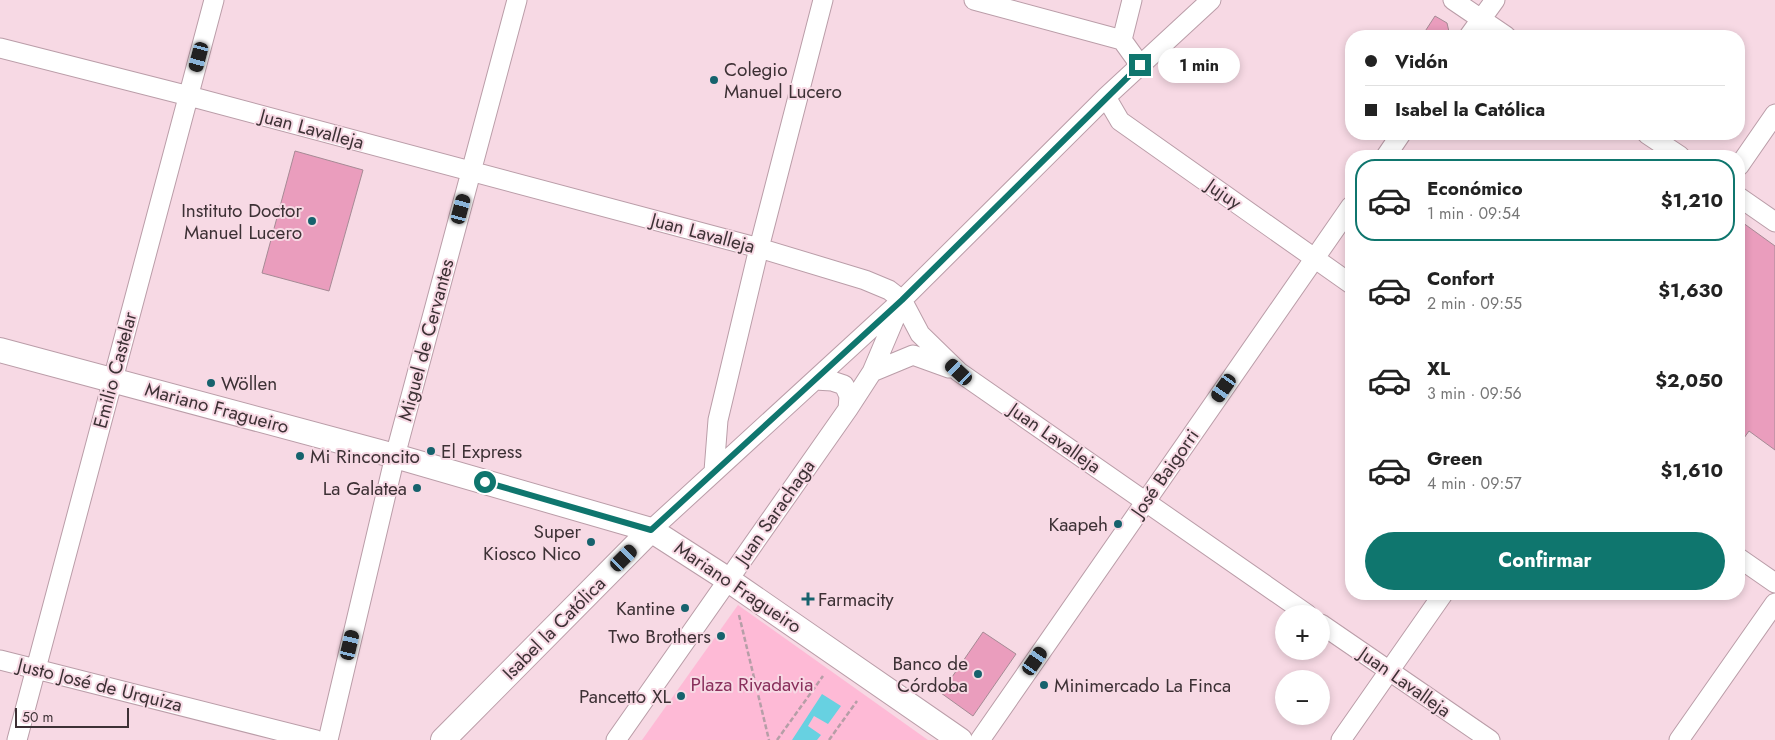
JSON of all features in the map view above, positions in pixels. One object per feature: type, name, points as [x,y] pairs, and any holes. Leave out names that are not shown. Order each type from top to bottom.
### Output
[{"type":"main road","name":"Mariano Fragueiro","points":[[0,350],[395,456],[651,530],[727,579],[960,740]]},
{"type":"main road","name":"Isabel la Católica","points":[[445,740],[651,530]]},
{"type":"street","name":"Emilio Castelar","points":[[17,740],[214,0]]},
{"type":"street","name":"Miguel de Cervantes","points":[[328,740],[395,456],[517,0]]},
{"type":"street","points":[[714,471],[718,420],[759,248],[823,0]]},
{"type":"street","points":[[974,0],[1122,40],[1140,65]]},
{"type":"street","points":[[1122,40],[1132,0]]},
{"type":"street","name":"Isabel la Católica","points":[[651,530],[902,300],[1106,97],[1210,0]]},
{"type":"street","points":[[1453,0],[1497,30]]},
{"type":"street","points":[[1473,30],[1495,0]]},
{"type":"street","name":"Juan Lavalleja","points":[[0,48],[189,96],[759,248],[879,285],[902,300],[920,334],[959,372],[1294,605]]},
{"type":"street","name":"Jujuy","points":[[1106,97],[1120,121],[1345,280]]},
{"type":"street","points":[[1745,157],[1775,114]]},
{"type":"street","points":[[1656,140],[1671,150]]},
{"type":"street","points":[[1745,201],[1775,222]]},
{"type":"street","name":"José Baigorri","points":[[980,740],[1345,215]]},
{"type":"street","name":"Juan Sarachaga","points":[[616,740],[727,579],[848,409],[872,372],[902,300]]},
{"type":"street","points":[[872,372],[913,356],[959,372]]},
{"type":"street","points":[[815,380],[832,381],[844,385],[849,396],[848,409]]},
{"type":"street","points":[[1745,562],[1775,583]]},
{"type":"street","points":[[1341,740],[1439,600]]},
{"type":"street","points":[[1679,740],[1775,603]]},
{"type":"street","name":"Juan Lavalleja","points":[[1330,630],[1490,740]]},
{"type":"street","name":"Justo José de Urquiza","points":[[0,660],[316,740]]},
{"type":"path","points":[[739,615],[769,740]]},
{"type":"path","points":[[778,740],[823,676]]},
{"type":"path","points":[[829,740],[857,701]]},
{"type":"green space","name":"Plaza Rivadavia","points":[[738,605],[928,740],[642,740]]},
{"type":"water","points":[[822,694],[841,706],[828,724],[814,716],[808,726],[821,735],[817,740],[792,740]]},
{"type":"building","points":[[1435,16],[1447,23],[1449,30],[1426,30]]},
{"type":"building","name":"Instituto Doctor Manuel Lucero","points":[[295,151],[363,170],[329,291],[262,273]]},
{"type":"building","points":[[1745,224],[1775,246],[1775,450],[1749,431],[1745,437]]},
{"type":"building","name":"Banco de Córdoba","points":[[983,632],[1016,654],[973,716],[941,693]]},
{"type":"place","name":"Colegio Manuel Lucero","points":[[714,80]]},
{"type":"place","name":"Instituto Doctor Manuel Lucero","points":[[312,221]]},
{"type":"place","name":"Wöllen","points":[[211,383]]},
{"type":"place","name":"El Express","points":[[431,451]]},
{"type":"place","name":"Mi Rinconcito","points":[[300,456]]},
{"type":"place","name":"La Galatea","points":[[417,488]]},
{"type":"place","name":"Kaapeh","points":[[1118,524]]},
{"type":"place","name":"Super Kiosco Nico","points":[[591,542]]},
{"type":"place","name":"Farmacity","points":[[808,599]]},
{"type":"place","name":"Kantine","points":[[685,608]]},
{"type":"place","name":"Two Brothers","points":[[721,636]]},
{"type":"place","name":"Banco de Córdoba","points":[[978,674]]},
{"type":"place","name":"Minimercado La Finca","points":[[1044,685]]},
{"type":"place","name":"Pancetto XL","points":[[681,696]]},
{"type":"route","points":[[485,482],[630,522],[651,530],[902,300],[1140,65]]}]
